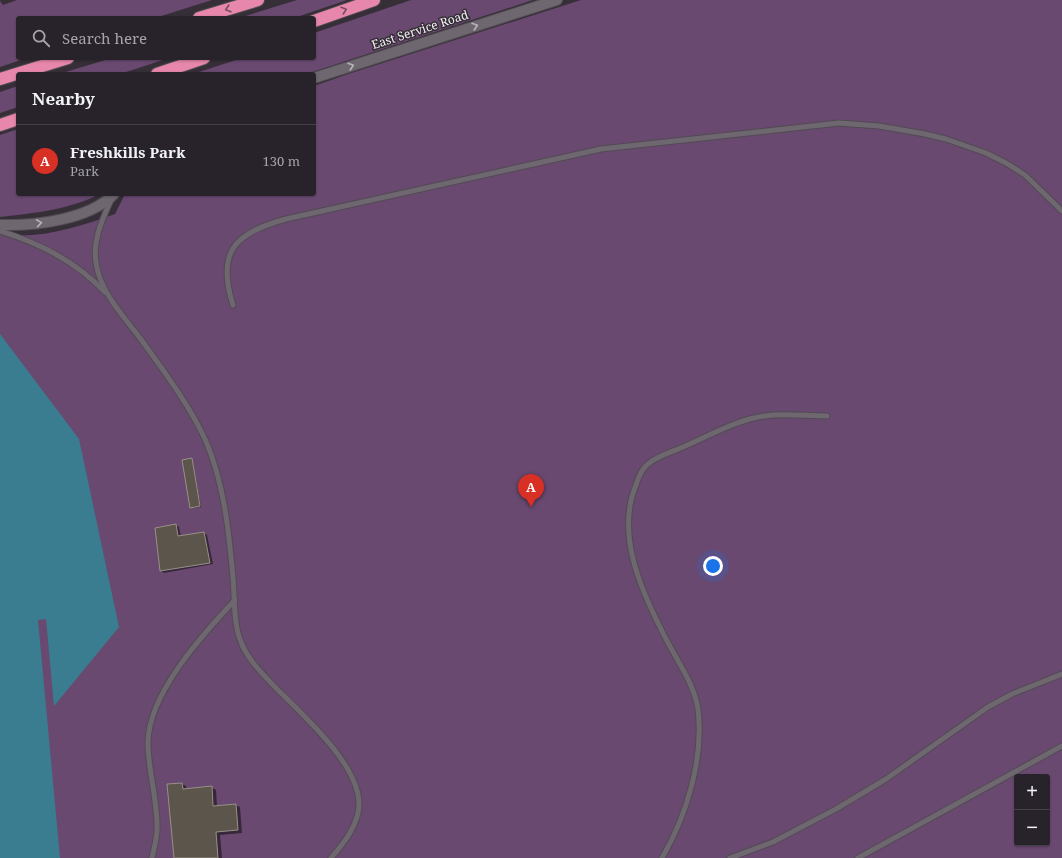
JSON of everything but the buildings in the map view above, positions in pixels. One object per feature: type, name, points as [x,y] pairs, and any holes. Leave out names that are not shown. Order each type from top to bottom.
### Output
[{"type":"highway","points":[[205,16],[258,0]]},
{"type":"highway","points":[[316,20],[374,0]]},
{"type":"highway","points":[[23,72],[62,60]]},
{"type":"highway","points":[[163,72],[198,60]]},
{"type":"highway","points":[[0,79],[16,74]]},
{"type":"highway","points":[[0,125],[16,120]]},
{"type":"street","name":"East Service Road","points":[[316,77],[557,0]]},
{"type":"street","points":[[0,225],[19,225],[75,216],[98,206],[112,196]]},
{"type":"lane","points":[[233,305],[227,286],[226,269],[229,257],[243,236],[255,229],[286,219],[576,153],[662,141],[839,123],[879,126],[946,139],[986,153],[1025,175],[1062,210]]},
{"type":"lane","points":[[110,297],[97,268],[95,243],[99,225],[113,196]]},
{"type":"lane","points":[[0,231],[33,243],[80,268],[110,297],[165,372],[205,440],[218,479],[228,531],[241,642],[257,668],[334,750],[349,770],[358,790],[358,813],[349,836],[331,858]]},
{"type":"lane","points":[[663,858],[676,831],[691,782],[700,738],[698,707],[686,675],[662,631],[634,563],[630,540],[630,499],[640,475],[647,464],[738,422],[772,415],[827,416]]},
{"type":"lane","points":[[152,858],[158,826],[148,742],[154,712],[173,676],[198,641],[235,600]]},
{"type":"lane","points":[[730,858],[773,842],[836,809],[886,779],[988,707],[1012,694],[1062,674]]},
{"type":"lane","points":[[858,858],[1062,746]]},
{"type":"shaded area","points":[[17,0],[212,0],[161,16],[16,16],[16,60],[21,60],[0,67],[0,1],[3,5]]},
{"type":"shaded area","points":[[297,0],[347,0],[300,16],[245,16]]},
{"type":"shaded area","points":[[411,0],[533,0],[312,72],[199,72],[236,60],[316,60],[316,32]]},
{"type":"shaded area","points":[[581,0],[1062,0],[1062,858],[0,858],[0,234],[44,234],[73,228],[115,214],[124,196],[316,196],[316,85]]},
{"type":"shaded area","points":[[105,60],[163,60],[126,72],[66,72]]},
{"type":"shaded area","points":[[16,87],[16,108],[0,113],[0,92]]},
{"type":"shaded area","points":[[16,130],[16,196],[95,196],[64,207],[0,217],[0,135]]},
{"type":"water","points":[[0,334],[79,439],[119,627],[54,706],[46,619],[38,620],[60,858],[0,858]]},
{"type":"place","name":"Freshkills Park","points":[[531,507]]}]
